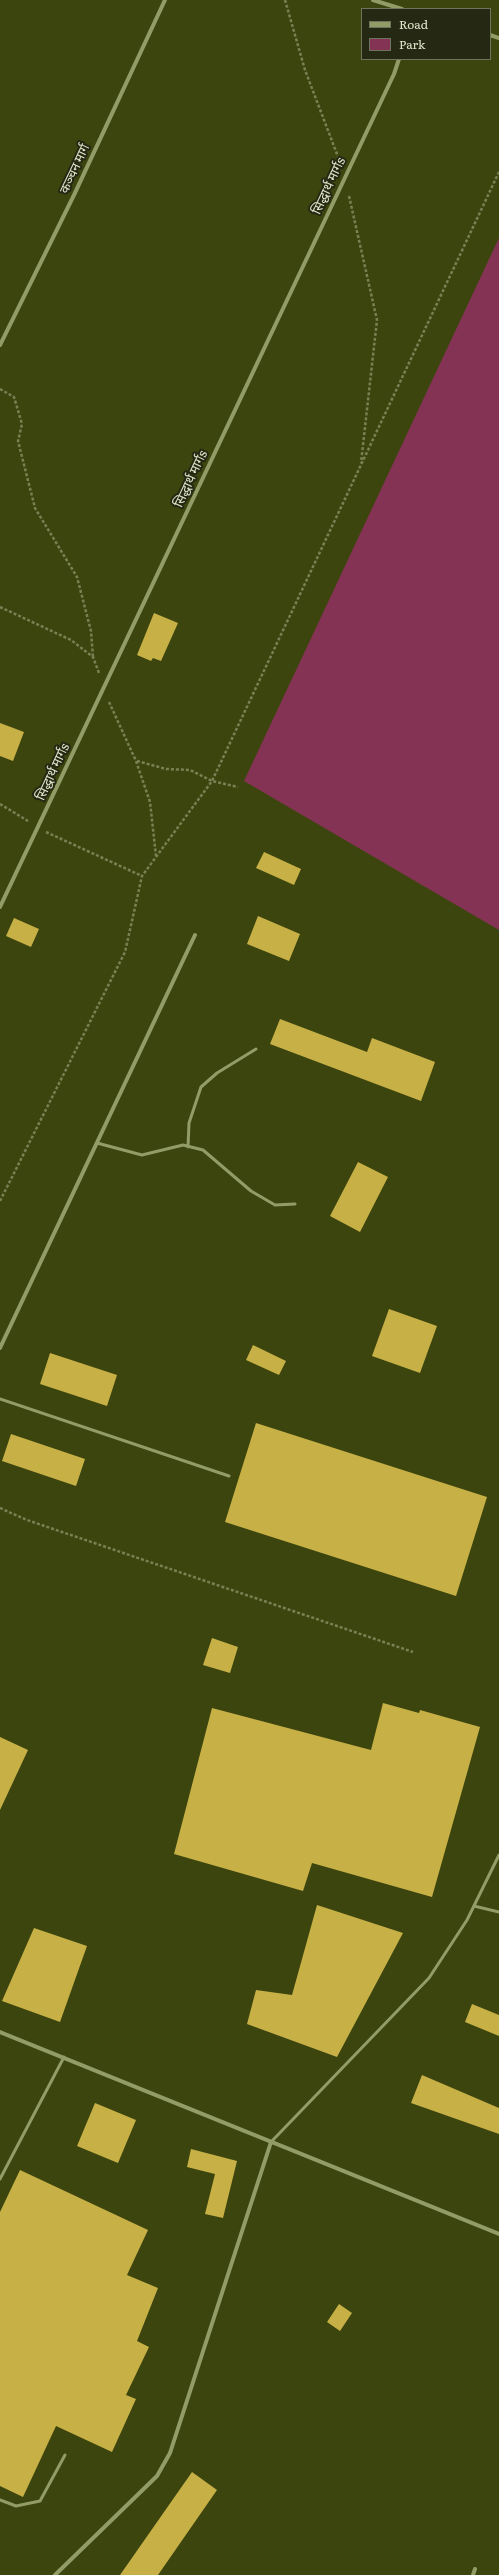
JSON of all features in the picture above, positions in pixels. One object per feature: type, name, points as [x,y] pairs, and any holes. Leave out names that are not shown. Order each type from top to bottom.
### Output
[{"type":"street","name":"कञ्चन मार्ग","points":[[0,345],[74,195],[165,0]]},
{"type":"street","points":[[373,0],[399,8]]},
{"type":"street","name":"सिद्धार्थ मार्गs","points":[[0,907],[344,175],[394,74],[399,60]]},
{"type":"street","points":[[0,1348],[195,935]]},
{"type":"street","points":[[0,2032],[499,2234]]},
{"type":"street","points":[[55,2575],[157,2476],[170,2453],[271,2142]]},
{"type":"street","points":[[473,2575],[475,2569]]},
{"type":"lane","points":[[188,1147],[189,1123],[201,1088],[217,1073],[256,1049]]},
{"type":"lane","points":[[97,1143],[142,1155],[183,1145],[203,1150],[251,1191],[275,1205],[295,1204]]},
{"type":"lane","points":[[0,1399],[229,1476]]},
{"type":"lane","points":[[271,2142],[429,1978],[467,1920],[499,1855]]},
{"type":"lane","points":[[474,1906],[499,1912]]},
{"type":"lane","points":[[0,2179],[64,2057]]},
{"type":"lane","points":[[0,2500],[16,2506],[40,2501],[65,2455]]},
{"type":"path","points":[[285,0],[305,70],[344,175],[377,320],[361,465]]},
{"type":"path","points":[[0,1201],[125,952],[142,876],[212,781],[499,172]]},
{"type":"path","points":[[0,389],[14,397],[22,424],[18,441],[35,508],[76,578],[91,631],[93,657]]},
{"type":"path","points":[[136,761],[166,769],[190,770],[212,781],[238,787]]},
{"type":"path","points":[[0,804],[38,828],[142,876]]},
{"type":"path","points":[[0,1508],[27,1520],[413,1652]]},
{"type":"green space","points":[[499,238],[499,930],[244,781]]},
{"type":"building","points":[[154,613],[178,623],[161,661],[153,658],[151,661],[137,655]]},
{"type":"building","points":[[0,723],[24,732],[13,761],[0,756]]},
{"type":"building","points":[[264,852],[301,869],[294,885],[256,868]]},
{"type":"building","points":[[258,916],[300,934],[289,961],[247,944]]},
{"type":"building","points":[[14,918],[39,929],[31,947],[6,936]]},
{"type":"building","points":[[280,1019],[367,1052],[372,1038],[435,1062],[421,1101],[270,1044]]},
{"type":"building","points":[[358,1162],[388,1177],[360,1232],[330,1216]]},
{"type":"building","points":[[389,1309],[437,1326],[420,1373],[372,1356]]},
{"type":"building","points":[[253,1345],[286,1361],[279,1375],[246,1360]]},
{"type":"building","points":[[50,1353],[117,1375],[107,1406],[40,1384]]},
{"type":"building","points":[[256,1423],[487,1497],[456,1596],[225,1522]]},
{"type":"building","points":[[11,1434],[85,1459],[76,1486],[2,1461]]},
{"type":"building","points":[[212,1638],[238,1647],[230,1673],[203,1665]]},
{"type":"building","points":[[383,1703],[419,1713],[420,1710],[480,1727],[432,1897],[312,1863],[303,1891],[174,1854],[212,1708],[371,1750]]},
{"type":"building","points":[[0,1737],[28,1750],[0,1810]]},
{"type":"building","points":[[317,1905],[403,1933],[337,2057],[247,2024],[256,1990],[292,1995]]},
{"type":"building","points":[[34,1928],[87,1946],[60,2022],[2,2001]]},
{"type":"building","points":[[472,2004],[499,2015],[499,2036],[465,2022]]},
{"type":"building","points":[[422,2075],[499,2108],[499,2134],[411,2103]]},
{"type":"building","points":[[95,2103],[136,2120],[118,2163],[77,2146]]},
{"type":"building","points":[[191,2149],[237,2161],[223,2218],[205,2214],[215,2174],[187,2167]]},
{"type":"building","points":[[20,2170],[148,2230],[127,2275],[158,2288],[137,2341],[149,2347],[126,2395],[136,2399],[112,2452],[56,2426],[23,2497],[0,2486],[0,2212]]},
{"type":"building","points":[[339,2304],[352,2313],[340,2331],[327,2322]]},
{"type":"building","points":[[192,2472],[217,2490],[158,2575],[120,2575]]}]
